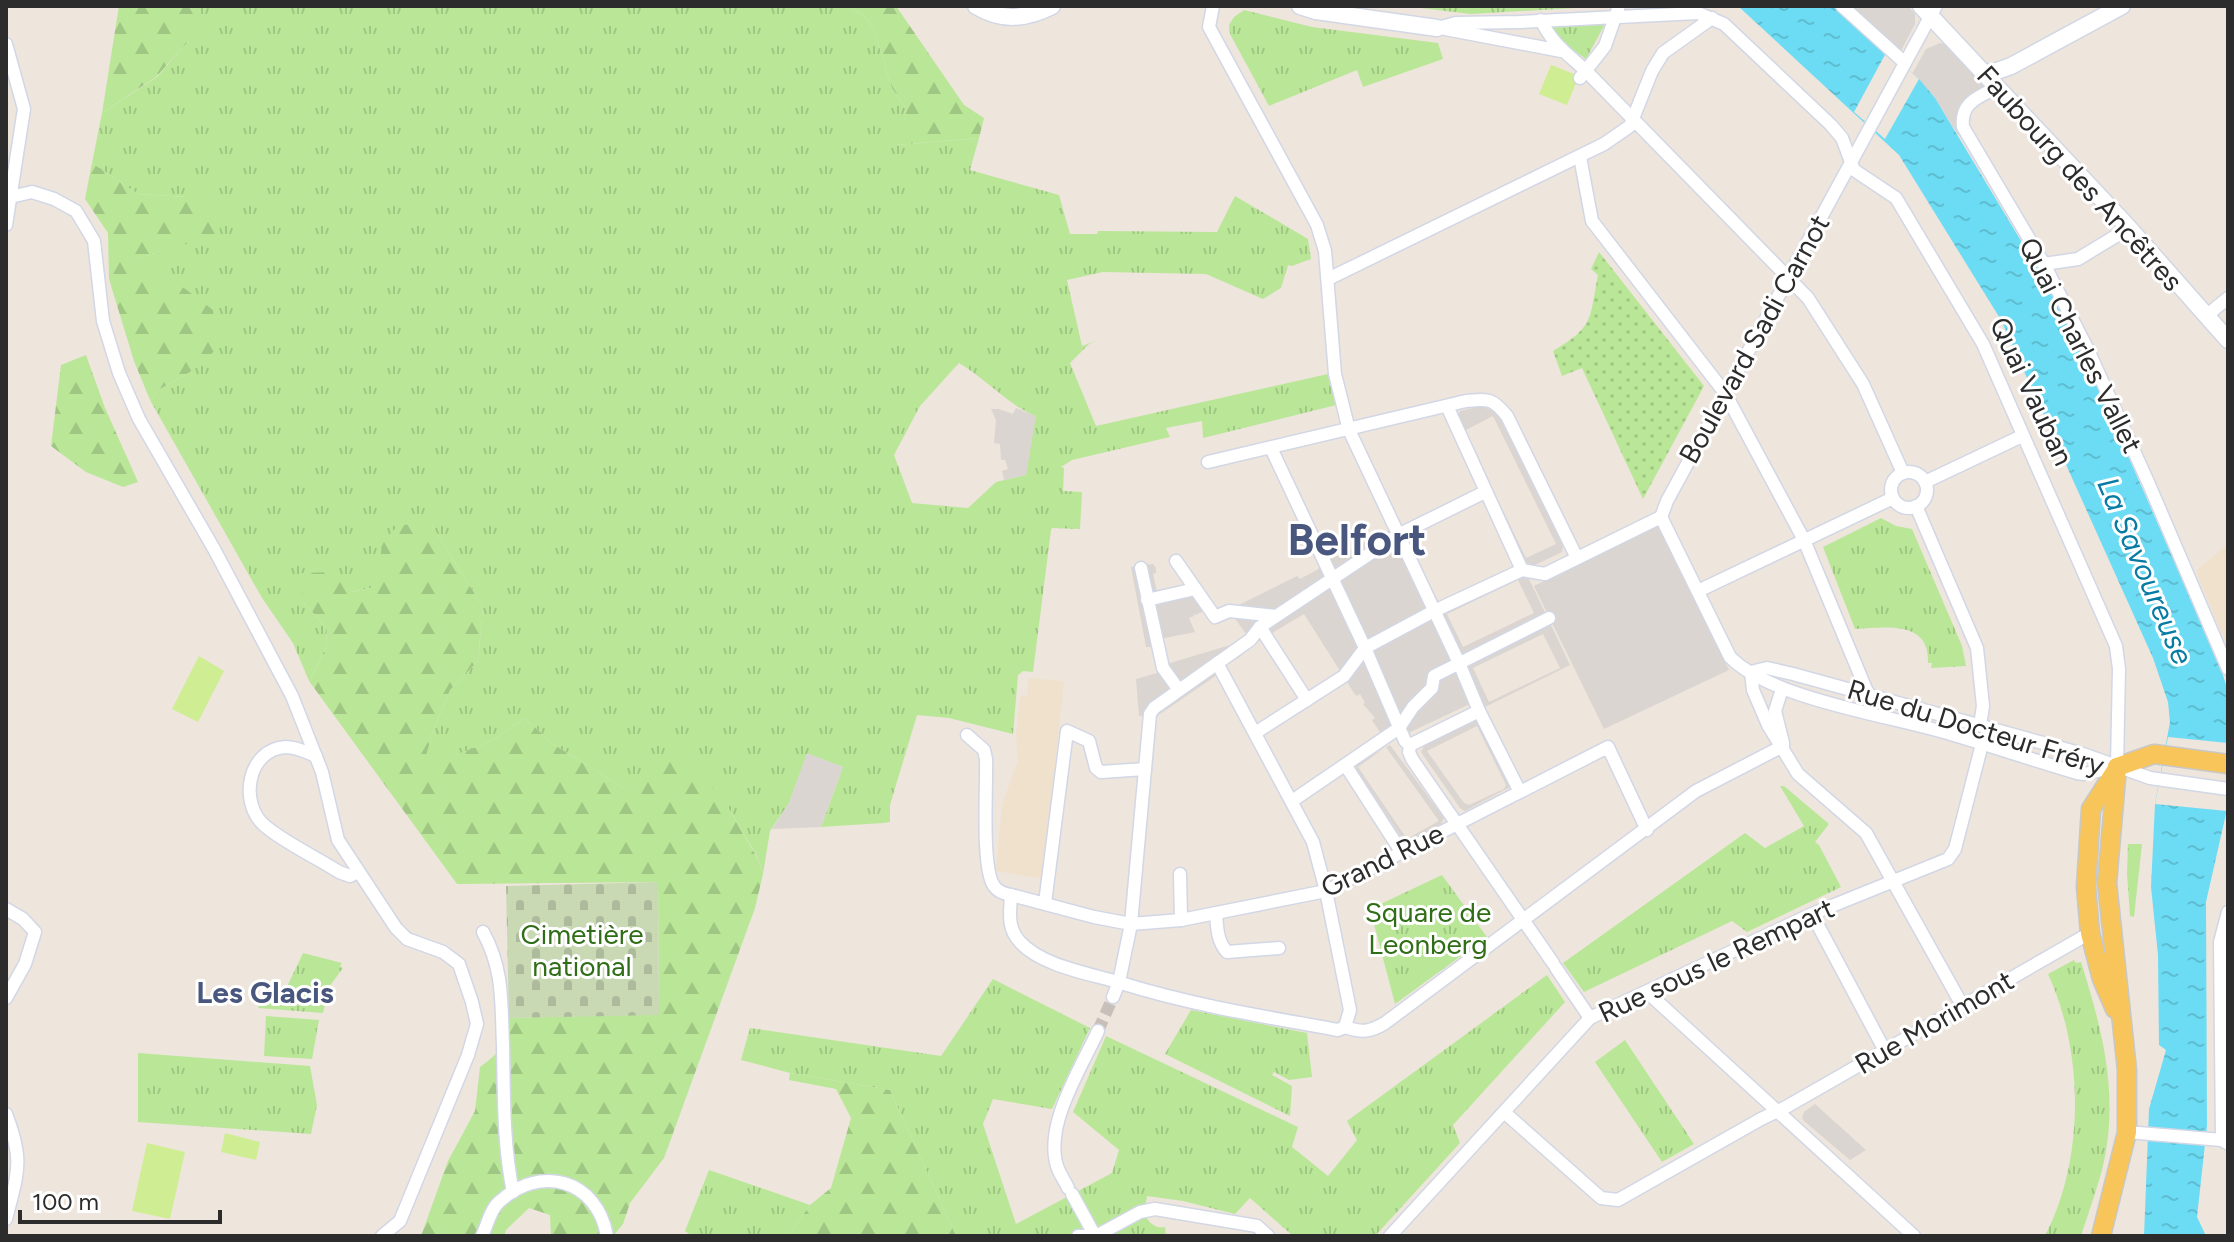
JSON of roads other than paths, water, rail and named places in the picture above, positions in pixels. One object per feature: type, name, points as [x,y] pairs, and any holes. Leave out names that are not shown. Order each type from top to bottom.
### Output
[{"type":"main road","points":[[976,6],[988,13],[1015,18],[1026,17],[1052,6]]},
{"type":"main road","points":[[1300,6],[1437,28]]},
{"type":"main road","points":[[1985,73],[2011,66],[2122,6]]},
{"type":"main road","name":"Faubourg des Ancêtres","points":[[1929,10],[2228,340]]},
{"type":"main road","points":[[2117,767],[2159,754],[2228,764]]},
{"type":"main road","name":"Quai Vauban","points":[[2117,767],[2091,809],[2086,887],[2090,933],[2102,979],[2120,1019]]},
{"type":"main road","name":"Quai Vauban","points":[[2101,1236],[2127,1132],[2127,1070],[2107,883],[2117,767]]},
{"type":"street","points":[[1213,6],[1209,27],[1317,225],[1325,251],[1335,374],[1349,430],[1479,711],[1520,792]]},
{"type":"street","points":[[1842,6],[1905,63]]},
{"type":"street","name":"Boulevard Sadi Carnot","points":[[1661,517],[1664,506],[1788,275],[1905,63],[1929,10]]},
{"type":"street","points":[[1437,28],[1456,23],[1541,20],[1618,11],[1698,13],[1712,18],[1743,41],[1831,125],[1842,138],[1850,162]]},
{"type":"street","points":[[1583,74],[1605,46],[1618,11]]},
{"type":"street","points":[[1328,279],[1580,157],[1630,126],[1652,71],[1663,53],[1712,18]]},
{"type":"street","points":[[1541,20],[1550,38],[1583,74],[1632,117],[1808,298],[1863,384],[1903,473]]},
{"type":"street","points":[[1437,28],[1561,51]]},
{"type":"street","points":[[6,44],[24,109],[6,225]]},
{"type":"street","name":"Quai Charles Vallet","points":[[1998,87],[1971,100],[1962,116],[1963,127],[2044,264],[2109,395],[2228,669]]},
{"type":"street","points":[[1580,157],[1592,221],[1725,393],[1804,540],[1868,694]]},
{"type":"street","name":"Quai Vauban","points":[[1850,162],[1860,175],[1896,198],[1983,344],[2116,646],[2119,669],[2117,767]]},
{"type":"street","points":[[8,198],[32,192],[54,199],[76,211],[94,241],[103,321],[119,373],[139,419],[214,549],[292,696],[316,756],[338,840],[396,928],[407,939],[443,952],[459,964],[470,993],[477,1024],[468,1055],[400,1221],[382,1236]]},
{"type":"street","points":[[2044,264],[2078,259],[2129,228]]},
{"type":"street","points":[[2206,316],[2228,298]]},
{"type":"street","points":[[1208,462],[1485,399],[1495,402],[1507,416],[1577,558]]},
{"type":"street","points":[[1447,406],[1522,570]]},
{"type":"street","points":[[1925,482],[2022,436]]},
{"type":"street","points":[[1271,448],[1399,728],[1410,745],[1412,759],[1590,1018]]},
{"type":"street","points":[[1913,472],[1925,482],[1925,498],[1916,506],[1900,506],[1893,498],[1891,486],[1898,475],[1913,472]]},
{"type":"street","points":[[1113,997],[1131,924],[1150,714],[1154,708],[1250,640],[1260,627],[1398,535],[1485,492]]},
{"type":"street","points":[[1698,591],[1893,498]]},
{"type":"street","points":[[1916,506],[1977,648],[1983,706],[1980,725]]},
{"type":"street","points":[[1255,733],[1344,676],[1365,648],[1434,611],[1522,570],[1545,574],[1661,517],[1730,657],[1751,672],[1753,690],[1768,725],[1798,774],[1866,833],[1962,1005]]},
{"type":"street","points":[[1176,561],[1215,617],[1229,611],[1276,616]]},
{"type":"street","points":[[1141,568],[1163,668],[1179,690]]},
{"type":"street","points":[[1147,600],[1195,589]]},
{"type":"street","points":[[1292,801],[1399,728],[1413,707],[1432,688],[1434,676],[1549,618]]},
{"type":"street","points":[[1260,627],[1307,700]]},
{"type":"street","points":[[1223,659],[1255,733],[1313,842],[1350,1010],[1345,1027]]},
{"type":"street","name":"Rue du Docteur Fréry","points":[[1751,672],[1767,668],[1868,694],[2083,754],[2117,767]]},
{"type":"street","name":"Rue du Docteur Fréry","points":[[1751,672],[1782,689],[2084,774],[2117,767]]},
{"type":"street","points":[[1782,689],[1775,711],[1783,735],[1783,746]]},
{"type":"street","points":[[1410,745],[1479,711]]},
{"type":"street","points":[[1045,903],[1067,731],[1089,741],[1096,768],[1101,772],[1145,769]]},
{"type":"street","points":[[967,735],[984,750],[986,759],[989,874],[994,887],[1011,895],[1012,933],[1024,947],[1078,972],[1160,995],[1270,1018],[1338,1030],[1345,1027],[1359,1032],[1372,1031],[1696,791],[1783,746]]},
{"type":"street","name":"Rue sous le Rempart","points":[[1390,1236],[1590,1018],[1812,914],[1948,859],[1955,849],[1982,744]]},
{"type":"street","points":[[316,756],[283,747],[264,756],[253,772],[248,787],[251,805],[263,825],[339,872],[350,876],[358,872]]},
{"type":"street","name":"Grand Rue","points":[[1011,895],[1131,924],[1181,920],[1326,891],[1608,747],[1647,830]]},
{"type":"street","points":[[1346,766],[1402,853]]},
{"type":"street","points":[[2117,767],[2159,780],[2228,789]]},
{"type":"street","points":[[1180,874],[1181,920]]},
{"type":"street","points":[[6,909],[23,919],[35,932],[25,964],[6,998]]},
{"type":"street","points":[[2127,1132],[2225,1142],[2220,942],[2228,912]]},
{"type":"street","points":[[1216,913],[1221,946],[1227,952],[1279,948]]},
{"type":"street","points":[[1812,914],[1884,1049]]},
{"type":"street","points":[[483,932],[495,954],[501,991],[507,1161],[513,1192]]},
{"type":"street","name":"Rue Morimont","points":[[1504,1112],[1601,1198],[1618,1200],[2090,933]]},
{"type":"street","points":[[1647,992],[1914,1236]]},
{"type":"street","points":[[1098,1031],[1061,1110],[1055,1137],[1057,1166],[1088,1230],[1095,1236],[1140,1212],[1155,1209],[1257,1226],[1268,1236]]},
{"type":"street","points":[[6,1114],[17,1146],[19,1169],[6,1219]]},
{"type":"street","points":[[482,1236],[496,1204],[513,1192],[527,1183],[566,1181],[597,1205],[607,1236]]},
{"type":"street","points":[[1078,1236],[1088,1230]]},
{"type":"water","name":"La Savoureuse","points":[[1738,6],[1835,6],[1919,79],[1935,98],[2050,289],[2082,351],[2219,663],[2228,691],[2228,805],[2206,902],[2207,1126],[2197,1217],[2206,1236],[2144,1236],[2149,1109],[2166,1050],[2159,1045],[2158,955],[2151,887],[2155,804],[2170,722],[2168,702],[2153,658],[2001,320],[1899,155]]},
{"type":"tunnel","points":[[1098,1031],[1113,997]]},
{"type":"district","name":"Belfort","points":[[1357,540]]},
{"type":"district","name":"Les Glacis","points":[[265,993]]},
{"type":"park label","name":"Square de Leonberg","points":[[1428,928]]},
{"type":"park label","name":"Cimetière national","points":[[582,950]]}]
